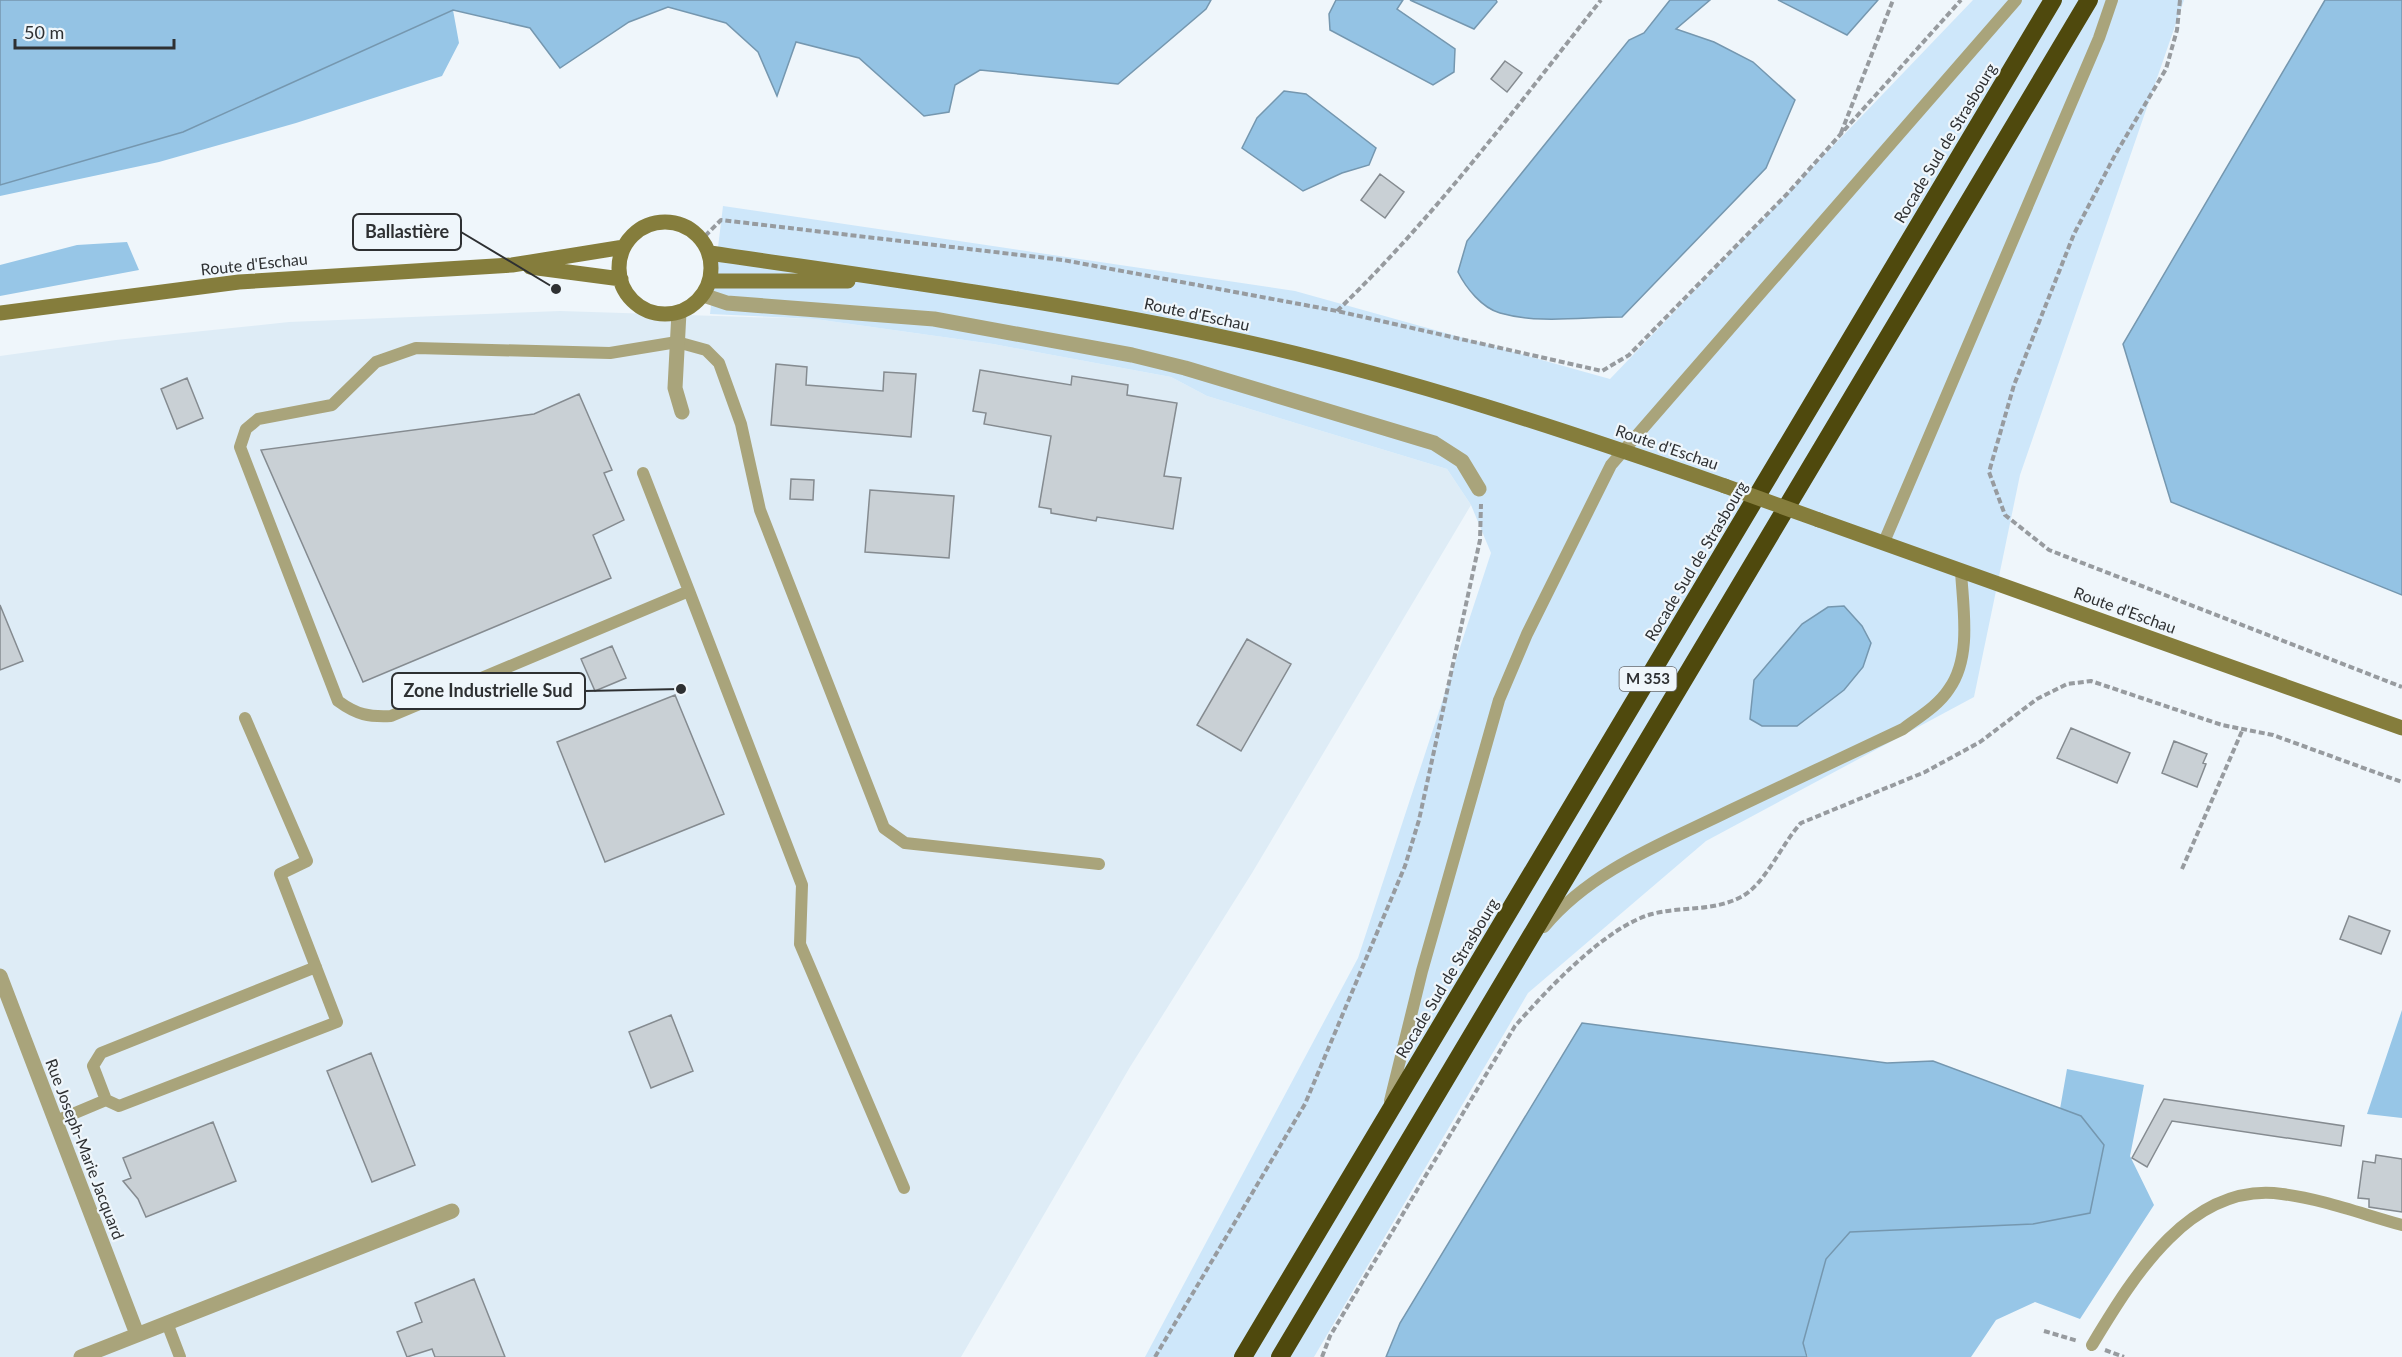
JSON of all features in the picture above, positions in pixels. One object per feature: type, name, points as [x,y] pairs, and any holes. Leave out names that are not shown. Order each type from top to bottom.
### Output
[{"type":"highway","name":"Rocade Sud de Strasbourg","points":[[1243,1357],[2052,0]]},
{"type":"highway","name":"M 353","points":[[1280,1357],[2089,0]]},
{"type":"main road","points":[[660,221],[683,225],[702,238],[710,253],[712,267],[707,288],[693,306],[679,312],[664,314],[650,312],[626,293],[621,279],[620,258],[624,247],[633,235],[645,226],[660,221]]},
{"type":"main road","name":"Route d'Eschau","points":[[0,313],[239,282],[512,265],[624,247]]},
{"type":"main road","name":"Route d'Eschau","points":[[710,253],[1085,309],[1239,340],[1395,378],[1624,451],[1725,486],[2402,728]]},
{"type":"main road","name":"Route d'Eschau","points":[[512,265],[621,279]]},
{"type":"main road","name":"Route d'Eschau","points":[[707,288],[897,281]]},
{"type":"street","points":[[707,288],[727,303],[934,319],[1174,366],[1434,443],[1462,462],[1479,489]]},
{"type":"street","points":[[679,312],[675,388],[682,412]]},
{"type":"street","name":"Rue Joseph-Marie Jacquard","points":[[0,976],[137,1334]]},
{"type":"street","points":[[81,1357],[452,1211]]},
{"type":"lane","points":[[1386,1117],[1422,971],[1499,700],[1543,602],[1611,465],[2016,0]]},
{"type":"lane","points":[[1884,542],[2099,38],[2112,0]]},
{"type":"lane","points":[[689,591],[392,716],[367,717],[352,711],[338,701],[240,447],[246,429],[258,419],[332,405],[376,362],[416,348],[610,353],[677,342],[706,350],[719,363],[741,424],[760,510],[884,828],[904,843],[1099,864]]},
{"type":"lane","points":[[643,473],[802,885],[800,944],[904,1188]]},
{"type":"lane","points":[[1514,963],[1557,912],[1584,888],[1639,854],[1903,729],[1930,709],[1949,689],[1962,662],[1964,617],[1961,571]]},
{"type":"lane","points":[[245,718],[307,861],[280,874],[316,967],[337,1022],[119,1107],[106,1100],[93,1066],[101,1053],[316,967]]},
{"type":"lane","points":[[56,1121],[106,1100]]},
{"type":"lane","points":[[2092,1345],[2140,1270],[2174,1235],[2199,1214],[2223,1201],[2257,1192],[2280,1193],[2308,1198],[2402,1225]]},
{"type":"lane","points":[[167,1323],[180,1357]]},
{"type":"path","points":[[1337,311],[1376,274],[1467,169],[1601,0]]},
{"type":"path","points":[[1839,137],[1893,0]]},
{"type":"path","points":[[702,238],[721,220],[1063,260],[1337,311],[1602,371],[1629,356],[1787,194],[1961,0]]},
{"type":"path","points":[[2180,0],[2177,30],[2166,69],[2115,155],[2074,234],[2014,385],[1989,472],[2005,515],[2049,550],[2402,687]]},
{"type":"path","points":[[1155,1357],[1305,1104],[1405,866],[1419,820],[1480,540],[1482,514],[1479,489]]},
{"type":"path","points":[[1322,1357],[1330,1336],[1515,1026],[1545,992],[1625,924],[1653,914],[1717,906],[1743,896],[1762,877],[1788,837],[1802,823],[1925,772],[1980,742],[2037,699],[2067,684],[2091,681],[2242,731],[2273,735],[2402,782]]},
{"type":"path","points":[[2182,869],[2242,731]]},
{"type":"shaded area","points":[[0,0],[1211,0],[1206,9],[1118,84],[980,70],[955,85],[949,112],[924,116],[859,58],[796,42],[777,96],[758,52],[726,23],[668,7],[629,22],[560,68],[530,28],[453,10],[183,132],[0,185]]},
{"type":"shaded area","points":[[1336,0],[1403,0],[1397,9],[1455,49],[1454,72],[1433,85],[1330,30],[1329,14]]},
{"type":"shaded area","points":[[1410,0],[1496,0],[1497,2],[1474,29]]},
{"type":"shaded area","points":[[1670,0],[1710,0],[1676,29],[1714,42],[1753,62],[1795,100],[1766,168],[1622,317],[1530,318],[1500,313],[1487,307],[1475,297],[1458,272],[1467,241],[1629,40],[1644,33]]},
{"type":"shaded area","points":[[1778,0],[1878,0],[1847,35]]},
{"type":"shaded area","points":[[1973,0],[2184,0],[2020,475],[1974,697],[1706,841],[1528,993],[1314,1357],[1145,1357],[1358,958],[1491,553],[1471,505],[1447,469],[1207,396],[1171,377],[993,344],[815,319],[710,314],[723,206],[1295,291],[1610,379]]},
{"type":"shaded area","points":[[2325,0],[2402,0],[2402,595],[2171,502],[2123,344]]},
{"type":"shaded area","points":[[453,10],[459,43],[442,76],[296,123],[159,162],[0,196],[0,185],[183,132]]},
{"type":"shaded area","points":[[1284,91],[1306,94],[1376,148],[1369,165],[1342,173],[1303,191],[1242,148],[1257,118]]},
{"type":"shaded area","points":[[127,242],[139,270],[0,296],[0,265],[77,245]]},
{"type":"shaded area","points":[[560,311],[815,319],[993,344],[1171,377],[1207,396],[1447,469],[1471,505],[1252,873],[1130,1067],[961,1357],[0,1357],[0,356],[116,340],[289,322]]},
{"type":"shaded area","points":[[1844,606],[1862,626],[1871,643],[1863,667],[1844,690],[1797,726],[1762,726],[1750,719],[1754,680],[1802,624],[1828,607]]},
{"type":"shaded area","points":[[2402,1010],[2402,1118],[2367,1114]]},
{"type":"shaded area","points":[[1582,1023],[1887,1063],[1933,1061],[2081,1116],[2104,1145],[2090,1213],[2033,1224],[1850,1232],[1826,1259],[1803,1343],[1807,1357],[1386,1357],[1400,1323]]},
{"type":"shaded area","points":[[2067,1069],[2144,1085],[2130,1156],[2154,1205],[2080,1319],[2035,1302],[1996,1320],[1971,1357],[1808,1357],[1803,1343],[1826,1259],[1850,1232],[2033,1224],[2081,1116],[2060,1109]]},
{"type":"building","points":[[1505,61],[1522,73],[1507,92],[1491,79]]},
{"type":"building","points":[[1380,174],[1404,192],[1385,218],[1361,200]]},
{"type":"building","points":[[776,364],[807,367],[806,385],[883,391],[884,372],[916,374],[911,437],[771,425]]},
{"type":"building","points":[[980,370],[1071,385],[1072,376],[1128,385],[1127,395],[1177,403],[1164,476],[1181,478],[1173,529],[1097,517],[1096,521],[1051,513],[1051,509],[1039,507],[1051,436],[984,424],[986,413],[973,411]]},
{"type":"building","points":[[187,378],[203,418],[177,429],[161,389]]},
{"type":"building","points":[[579,394],[612,470],[604,473],[624,520],[593,535],[611,578],[363,682],[261,450],[534,414]]},
{"type":"building","points":[[791,479],[814,480],[813,500],[790,499]]},
{"type":"building","points":[[870,490],[954,496],[949,558],[865,552]]},
{"type":"building","points":[[0,605],[23,661],[0,670]]},
{"type":"building","points":[[1247,639],[1291,664],[1241,751],[1197,725]]},
{"type":"building","points":[[612,646],[626,678],[595,691],[581,659]]},
{"type":"building","points":[[675,695],[724,814],[605,862],[557,742]]},
{"type":"building","points":[[2071,728],[2130,753],[2117,783],[2057,758]]},
{"type":"building","points":[[2174,741],[2207,754],[2203,763],[2206,764],[2197,787],[2162,773]]},
{"type":"building","points":[[2349,916],[2390,931],[2381,954],[2340,939]]},
{"type":"building","points":[[671,1015],[693,1071],[651,1088],[629,1032]]},
{"type":"building","points":[[371,1053],[415,1165],[372,1182],[327,1071]]},
{"type":"building","points":[[2164,1099],[2344,1126],[2341,1146],[2172,1121],[2147,1167],[2132,1158]]},
{"type":"building","points":[[213,1122],[236,1181],[146,1217],[138,1199],[123,1181],[131,1178],[123,1158]]},
{"type":"building","points":[[2376,1155],[2402,1159],[2402,1212],[2369,1207],[2369,1199],[2358,1198],[2363,1161],[2375,1163]]},
{"type":"building","points":[[474,1279],[505,1357],[435,1357],[432,1349],[407,1357],[397,1332],[422,1322],[415,1303]]},
{"type":"place","name":"Ballastière","points":[[556,289]]},
{"type":"place","name":"Zone Industrielle Sud","points":[[681,689]]}]
